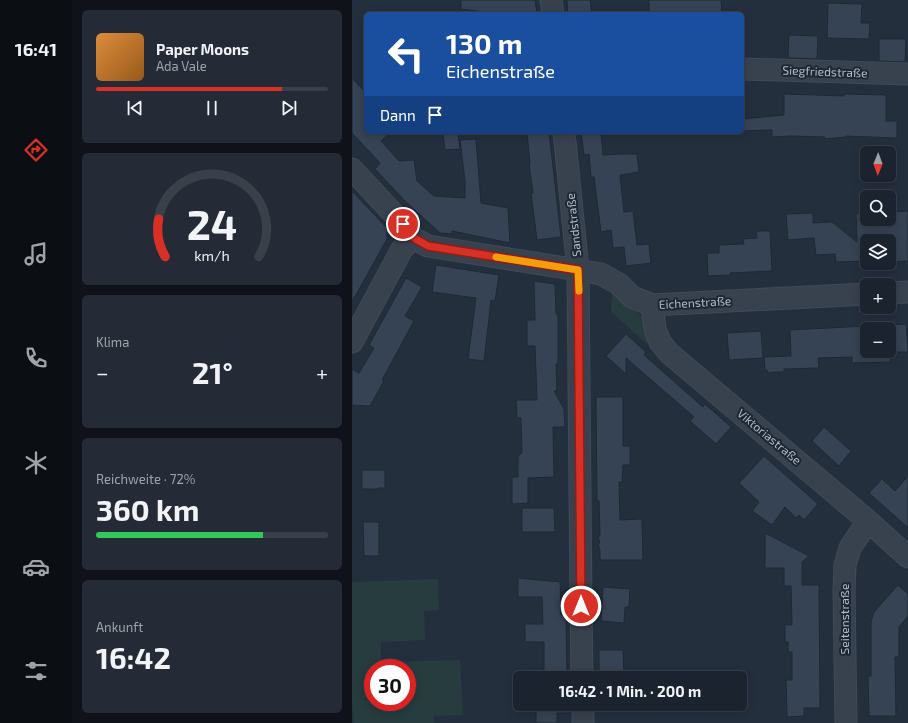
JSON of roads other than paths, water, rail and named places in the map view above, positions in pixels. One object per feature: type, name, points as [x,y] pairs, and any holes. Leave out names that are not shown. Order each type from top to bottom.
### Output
[{"type":"street","points":[[551,0],[553,12]]},
{"type":"street","name":"Siegfriedstraße","points":[[744,69],[908,74]]},
{"type":"street","name":"Sandstraße","points":[[564,134],[578,270],[582,671]]},
{"type":"street","name":"Eichenstraße","points":[[352,169],[414,238],[428,246],[602,274],[619,284],[632,297],[652,305],[860,294]]},
{"type":"street","points":[[352,342],[402,249],[414,238]]},
{"type":"street","points":[[896,293],[908,292]]},
{"type":"street","name":"Viktoriastraße","points":[[652,305],[655,330],[660,342],[670,352],[908,557]]},
{"type":"street","name":"Seitenstraße","points":[[846,723],[844,591],[846,565],[850,548],[868,521]]},
{"type":"street","points":[[583,711],[583,723]]}]
